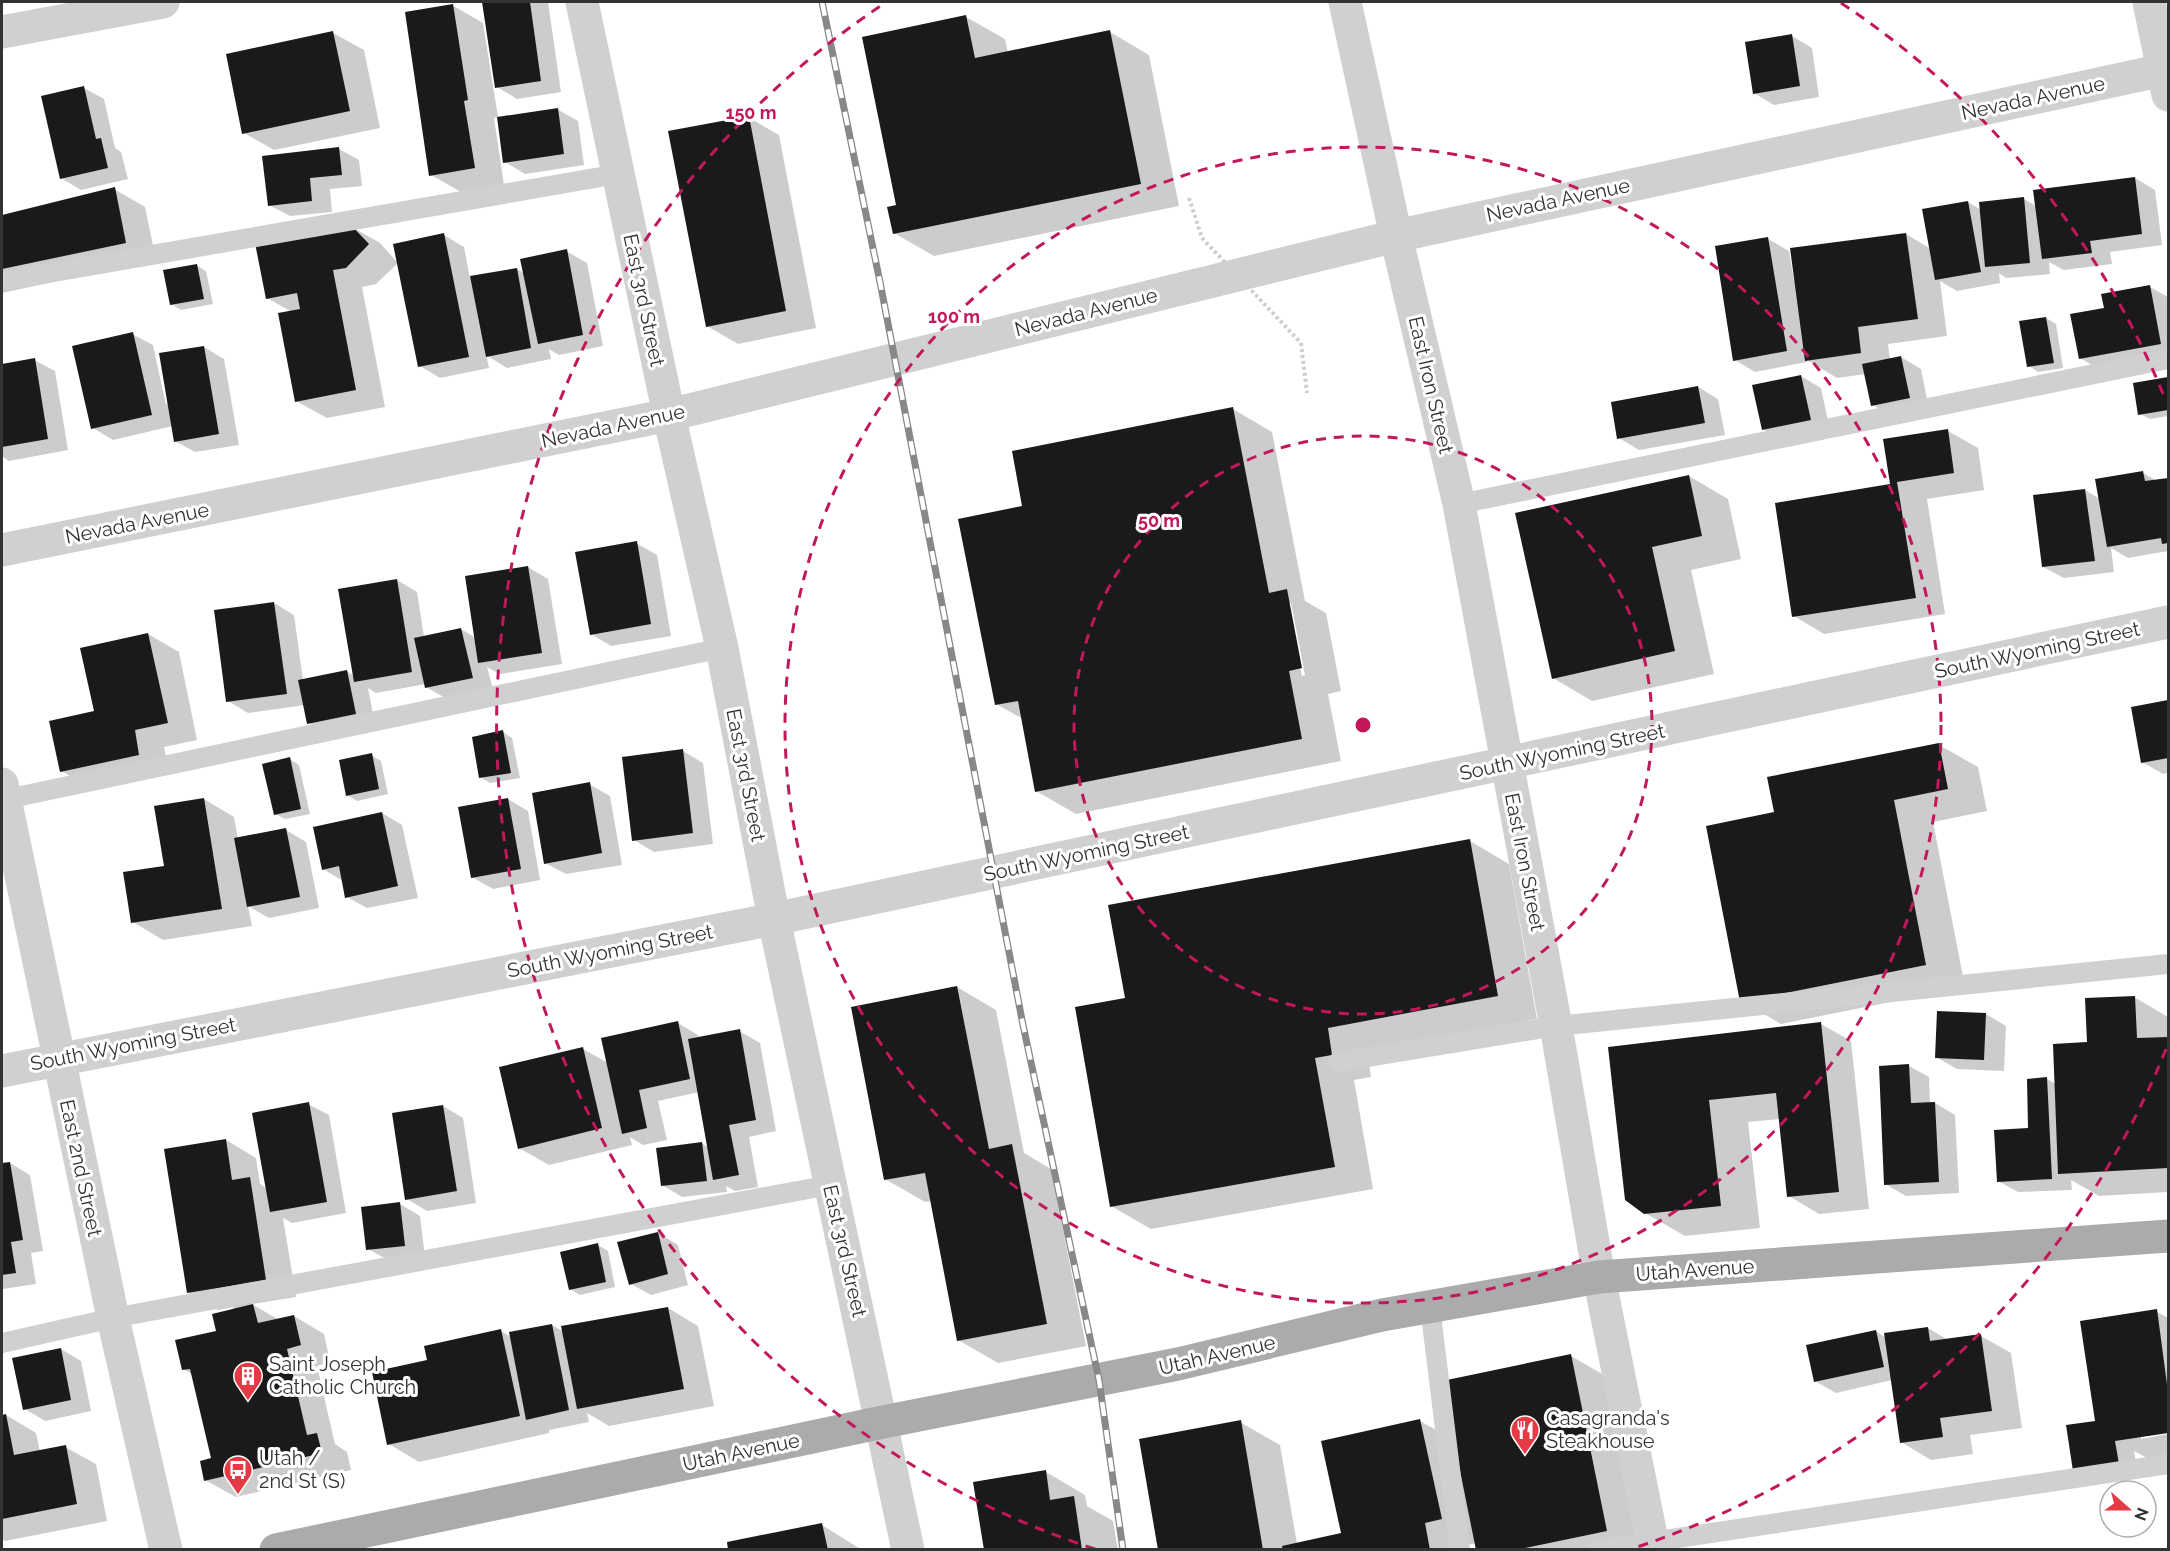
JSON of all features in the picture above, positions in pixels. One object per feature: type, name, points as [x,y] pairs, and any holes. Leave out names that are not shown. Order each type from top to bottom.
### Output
[{"type":"main road","name":"Utah Avenue","points":[[276,1550],[883,1422],[1167,1366],[1382,1315],[1599,1277],[2169,1236]]},
{"type":"street","points":[[2,32],[163,2]]},
{"type":"street","name":"East 3rd Street","points":[[582,2],[669,416],[722,648],[774,919],[883,1422],[908,1550]]},
{"type":"street","name":"East Iron Street","points":[[1346,2],[1396,236],[1459,504],[1556,1026],[1599,1277],[1653,1545]]},
{"type":"street","points":[[2149,2],[2167,78]]},
{"type":"street","name":"Nevada Avenue","points":[[2,550],[669,416],[1396,236],[2167,78]]},
{"type":"street","name":"South Wyoming Street","points":[[2,1071],[58,1058],[774,919],[2169,622]]},
{"type":"street","name":"East 2nd Street","points":[[3,795],[113,1318],[166,1550]]},
{"type":"lane","points":[[2,281],[618,174]]},
{"type":"lane","points":[[1459,504],[2169,359]]},
{"type":"lane","points":[[3,795],[722,648]]},
{"type":"lane","points":[[1338,1062],[1556,1026],[2169,964]]},
{"type":"lane","points":[[2,1343],[113,1318],[830,1185]]},
{"type":"lane","points":[[1430,1307],[1460,1550]]},
{"type":"lane","points":[[1598,1550],[1653,1545],[2169,1464]]},
{"type":"path","points":[[1189,198],[1202,238],[1302,343],[1307,393]]},
{"type":"building","points":[[482,2],[530,2],[541,81],[495,88]]},
{"type":"building","points":[[453,4],[468,100],[464,101],[475,168],[429,176],[405,12]]},
{"type":"building","points":[[966,15],[975,58],[1110,30],[1141,184],[893,234],[887,207],[896,205],[862,37]]},
{"type":"building","points":[[333,31],[350,111],[242,134],[226,54]]},
{"type":"building","points":[[1792,34],[1800,86],[1753,94],[1745,42]]},
{"type":"building","points":[[84,86],[96,139],[101,138],[108,168],[60,179],[41,96]]},
{"type":"building","points":[[558,108],[564,154],[503,163],[497,117]]},
{"type":"building","points":[[749,116],[786,311],[706,327],[668,131]]},
{"type":"building","points":[[339,147],[342,175],[310,178],[312,201],[268,206],[262,156]]},
{"type":"building","points":[[2135,177],[2142,234],[2090,241],[2092,253],[2042,259],[2033,190]]},
{"type":"building","points":[[115,187],[126,243],[2,269],[2,215]]},
{"type":"building","points":[[2024,197],[2030,263],[1985,267],[1979,202]]},
{"type":"building","points":[[1968,201],[1981,272],[1935,280],[1922,209]]},
{"type":"building","points":[[350,224],[369,244],[346,268],[333,270],[356,390],[295,402],[278,313],[300,309],[297,293],[266,299],[255,243]]},
{"type":"building","points":[[444,233],[469,357],[418,367],[393,244]]},
{"type":"building","points":[[1906,233],[1918,319],[1858,327],[1861,353],[1805,361],[1790,248]]},
{"type":"building","points":[[1768,237],[1787,351],[1733,361],[1715,246]]},
{"type":"building","points":[[567,249],[583,335],[538,344],[520,259]]},
{"type":"building","points":[[197,264],[204,299],[170,305],[163,270]]},
{"type":"building","points":[[517,268],[531,348],[486,357],[470,276]]},
{"type":"building","points":[[2150,285],[2161,344],[2079,359],[2070,314],[2104,308],[2101,294]]},
{"type":"building","points":[[2046,317],[2054,363],[2027,367],[2019,321]]},
{"type":"building","points":[[133,332],[152,415],[91,429],[72,346]]},
{"type":"building","points":[[204,346],[219,434],[174,442],[159,353]]},
{"type":"building","points":[[1901,356],[1910,398],[1871,406],[1862,364]]},
{"type":"building","points":[[35,358],[48,439],[2,447],[2,364]]},
{"type":"building","points":[[1801,375],[1811,420],[1762,430],[1752,385]]},
{"type":"building","points":[[2168,377],[2168,410],[2138,415],[2133,383]]},
{"type":"building","points":[[1698,386],[1705,423],[1617,439],[1611,402]]},
{"type":"building","points":[[1233,407],[1269,593],[1287,589],[1302,668],[1289,671],[1302,739],[1035,792],[1018,701],[995,705],[958,519],[1022,506],[1012,451]]},
{"type":"building","points":[[1948,429],[1954,473],[1897,482],[1916,598],[1792,617],[1775,503],[1890,484],[1883,439]]},
{"type":"building","points":[[2143,471],[2145,481],[2168,478],[2168,543],[2162,544],[2161,538],[2107,547],[2095,479]]},
{"type":"building","points":[[1689,475],[1702,536],[1652,547],[1675,651],[1552,679],[1515,513]]},
{"type":"building","points":[[2085,489],[2095,561],[2042,567],[2033,495]]},
{"type":"building","points":[[637,541],[651,624],[590,635],[575,552]]},
{"type":"building","points":[[528,566],[542,653],[478,663],[465,576]]},
{"type":"building","points":[[397,579],[412,672],[354,682],[338,589]]},
{"type":"building","points":[[274,602],[287,694],[226,702],[214,610]]},
{"type":"building","points":[[461,628],[473,678],[425,688],[414,638]]},
{"type":"building","points":[[148,633],[168,723],[135,730],[139,755],[60,772],[49,721],[94,711],[80,648]]},
{"type":"building","points":[[347,670],[356,714],[307,724],[298,680]]},
{"type":"building","points":[[2168,700],[2168,758],[2141,763],[2131,707]]},
{"type":"building","points":[[503,730],[511,773],[479,778],[472,737]]},
{"type":"building","points":[[1939,743],[1948,789],[1894,800],[1926,965],[1740,1002],[1706,826],[1774,812],[1767,777]]},
{"type":"building","points":[[683,749],[693,833],[632,841],[622,757]]},
{"type":"building","points":[[372,753],[379,789],[346,796],[339,760]]},
{"type":"building","points":[[290,757],[301,809],[274,815],[262,764]]},
{"type":"building","points":[[590,782],[602,853],[544,864],[532,793]]},
{"type":"building","points":[[204,798],[222,909],[131,923],[123,872],[164,866],[154,806]]},
{"type":"building","points":[[508,798],[521,869],[471,878],[458,807]]},
{"type":"building","points":[[382,812],[398,886],[345,898],[339,866],[322,870],[313,827]]},
{"type":"building","points":[[286,828],[300,897],[247,907],[234,838]]},
{"type":"building","points":[[1470,839],[1498,996],[1328,1028],[1332,1055],[1315,1058],[1335,1167],[1110,1207],[1075,1007],[1125,998],[1108,905]]},
{"type":"building","points":[[957,986],[989,1149],[1012,1144],[1047,1324],[957,1341],[925,1173],[884,1180],[851,1007]]},
{"type":"building","points":[[2135,996],[2137,1038],[2168,1037],[2168,1168],[2058,1174],[2053,1044],[2087,1042],[2085,998]]},
{"type":"building","points":[[1937,1011],[1986,1013],[1984,1060],[1935,1058]]},
{"type":"building","points":[[678,1021],[690,1079],[639,1090],[647,1128],[622,1134],[601,1038]]},
{"type":"building","points":[[1821,1022],[1839,1192],[1787,1197],[1776,1093],[1709,1100],[1721,1206],[1644,1214],[1625,1200],[1608,1047]]},
{"type":"building","points":[[740,1029],[756,1120],[729,1125],[739,1175],[713,1180],[688,1039]]},
{"type":"building","points":[[583,1047],[602,1128],[518,1149],[499,1067]]},
{"type":"building","points":[[1909,1064],[1911,1103],[1935,1102],[1939,1182],[1884,1185],[1879,1066]]},
{"type":"building","points":[[2047,1077],[2052,1179],[1997,1182],[1994,1130],[2028,1128],[2027,1079]]},
{"type":"building","points":[[309,1102],[327,1202],[270,1212],[252,1113]]},
{"type":"building","points":[[443,1105],[457,1191],[405,1200],[392,1113]]},
{"type":"building","points":[[226,1139],[232,1180],[250,1177],[266,1280],[187,1293],[164,1149]]},
{"type":"building","points":[[702,1142],[707,1181],[661,1186],[656,1148]]},
{"type":"building","points":[[10,1162],[23,1240],[11,1242],[16,1273],[2,1275],[2,1163]]},
{"type":"building","points":[[400,1202],[405,1246],[366,1250],[361,1207]]},
{"type":"building","points":[[658,1232],[668,1274],[629,1285],[617,1242]]},
{"type":"building","points":[[598,1243],[606,1282],[569,1290],[560,1252]]},
{"type":"building","name":"Saint Joseph Catholic Church","points":[[253,1304],[258,1323],[294,1315],[301,1345],[287,1349],[307,1435],[317,1433],[322,1453],[204,1481],[200,1461],[211,1458],[190,1369],[182,1370],[175,1340],[216,1331],[212,1314]]},
{"type":"building","points":[[668,1307],[684,1389],[577,1409],[561,1326]]},
{"type":"building","points":[[2157,1309],[2168,1392],[2168,1433],[2115,1441],[2119,1464],[2073,1471],[2066,1425],[2095,1421],[2080,1321]]},
{"type":"building","points":[[552,1324],[569,1410],[526,1420],[509,1332]]},
{"type":"building","points":[[1928,1327],[1930,1341],[1981,1334],[1992,1411],[1940,1418],[1943,1437],[1900,1443],[1884,1333]]},
{"type":"building","points":[[501,1329],[520,1416],[387,1445],[372,1372],[427,1360],[424,1346]]},
{"type":"building","points":[[1876,1330],[1884,1367],[1814,1382],[1806,1345]]},
{"type":"building","points":[[61,1348],[71,1400],[23,1410],[12,1358]]},
{"type":"building","name":"Casagranda's Steakhouse","points":[[1571,1354],[1607,1531],[1516,1550],[1476,1550],[1442,1381]]},
{"type":"building","points":[[6,1414],[14,1455],[66,1445],[77,1504],[2,1519],[2,1415]]},
{"type":"building","points":[[1420,1419],[1442,1519],[1425,1523],[1430,1550],[1283,1550],[1282,1546],[1341,1533],[1321,1441]]},
{"type":"building","points":[[1241,1420],[1263,1550],[1158,1550],[1139,1439]]},
{"type":"building","points":[[1046,1470],[1050,1500],[1074,1496],[1082,1550],[984,1550],[973,1482]]},
{"type":"building","points":[[822,1523],[828,1550],[728,1550],[727,1542]]},
{"type":"railway","points":[[822,2],[880,282],[1023,1025],[1099,1380],[1123,1550]]},
{"type":"place","name":"Saint Joseph Catholic Church","points":[[248,1402]]},
{"type":"place","name":"Casagranda's Steakhouse","points":[[1525,1456]]},
{"type":"place","name":"Utah / 2nd St (S)","points":[[238,1496]]}]
